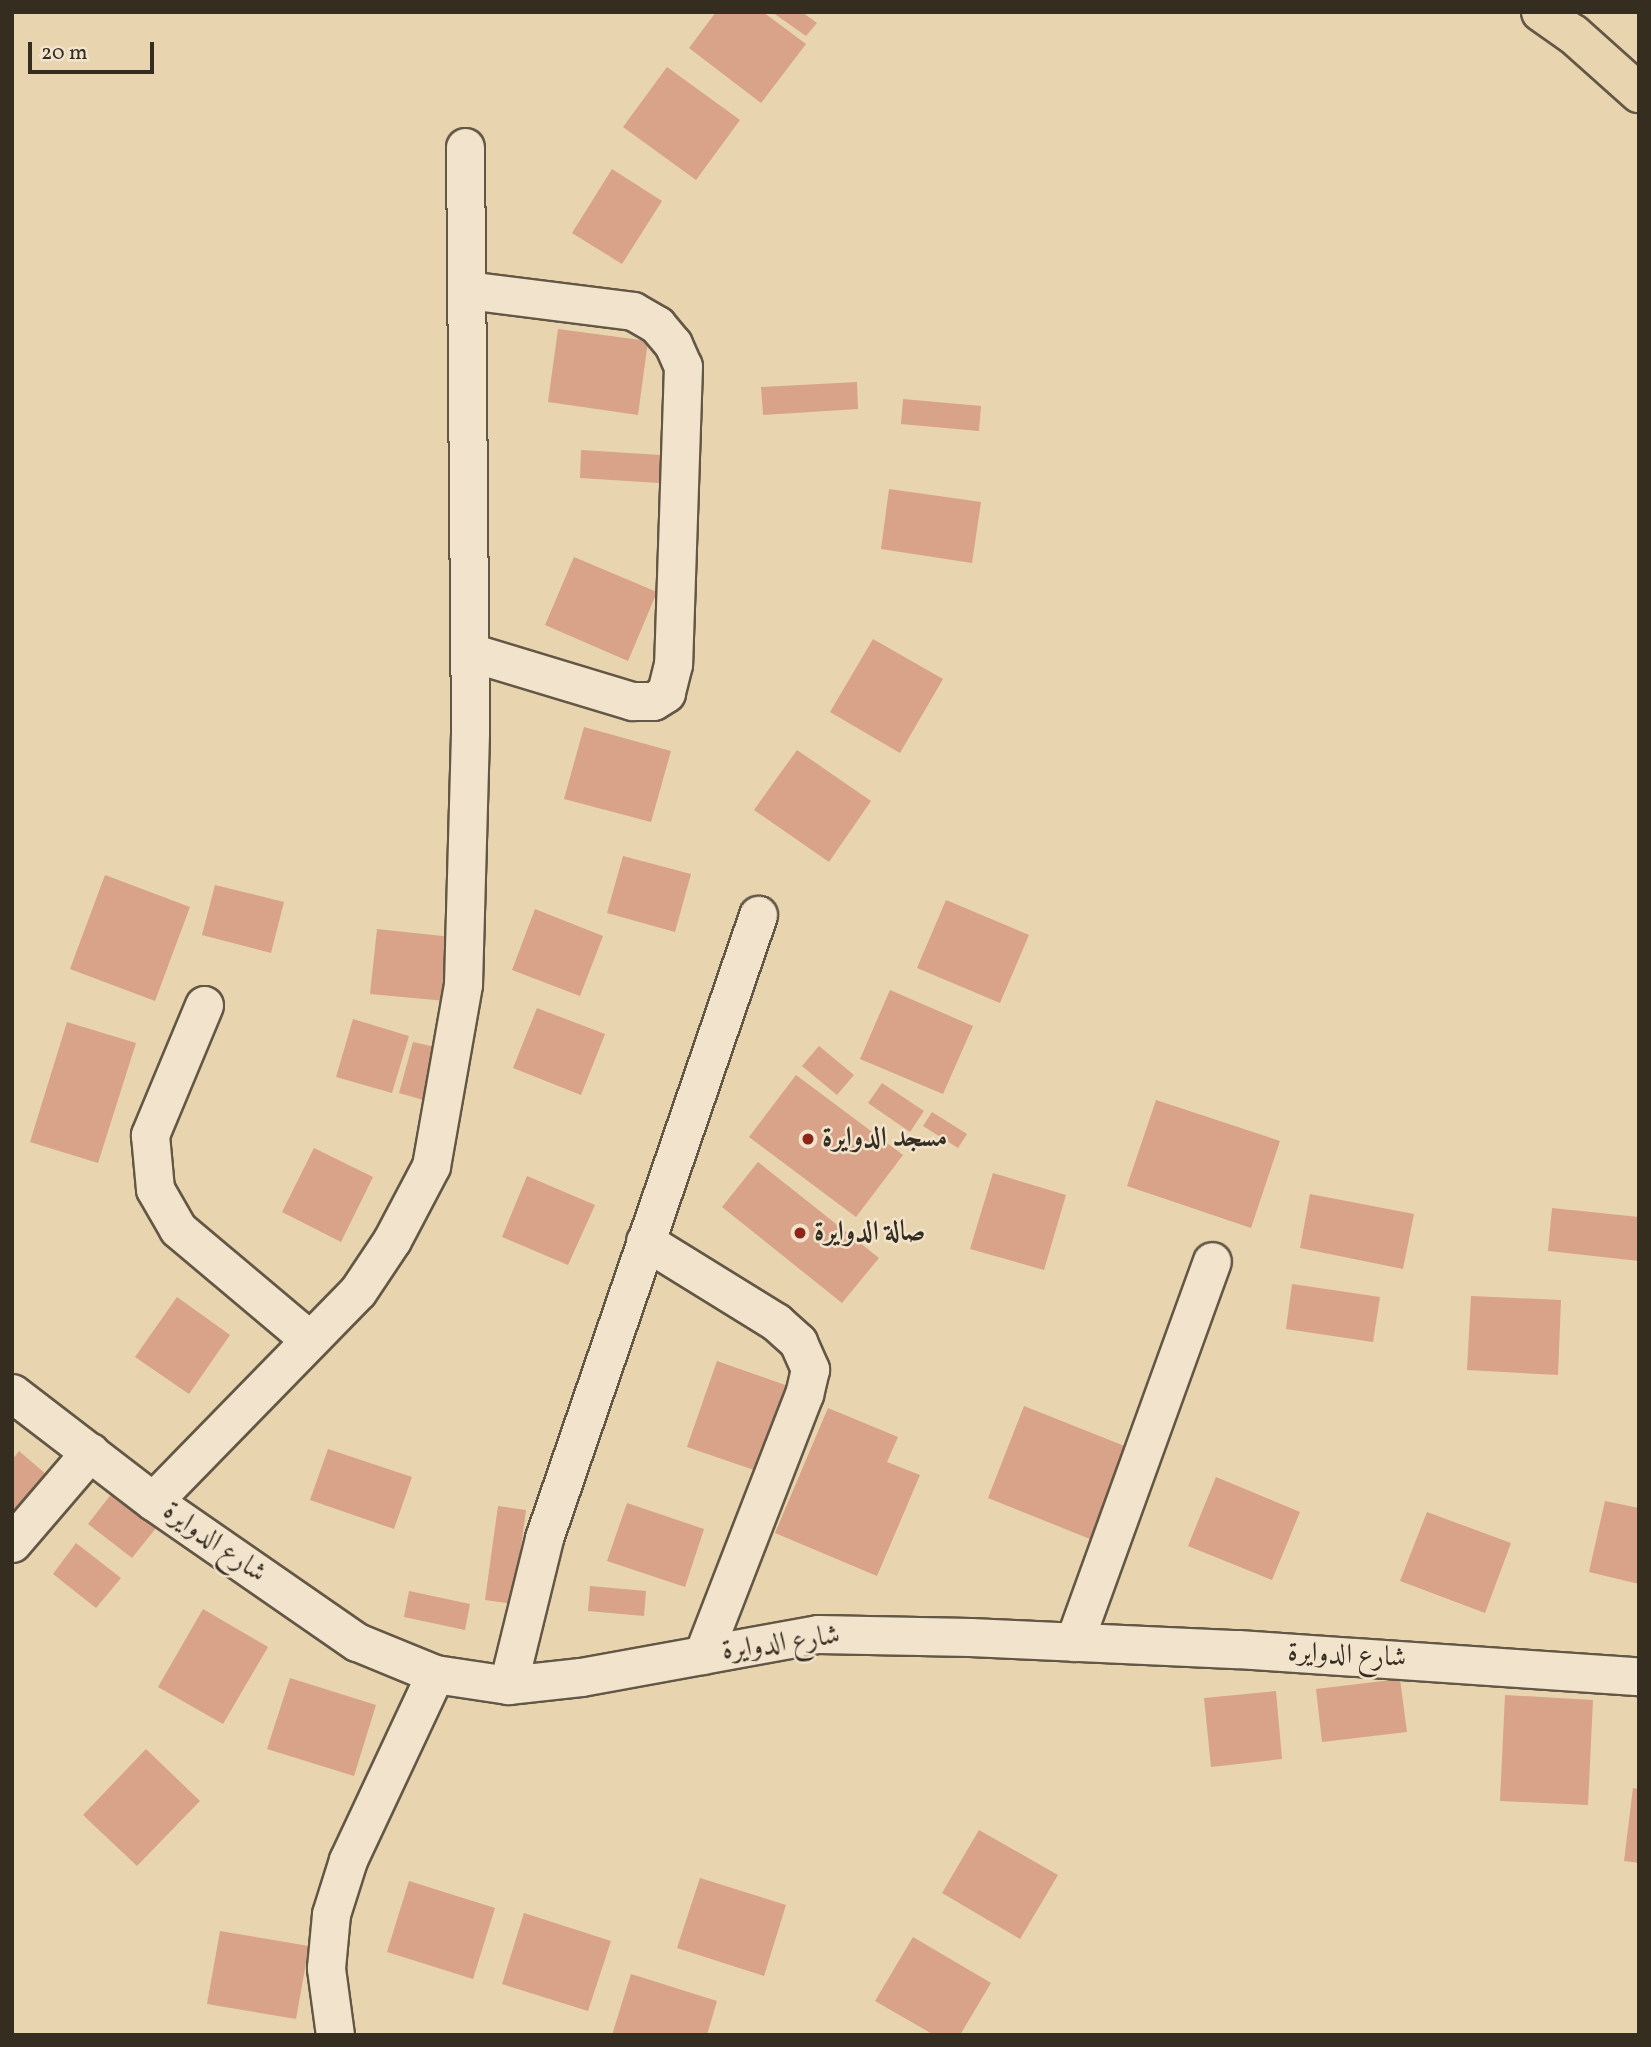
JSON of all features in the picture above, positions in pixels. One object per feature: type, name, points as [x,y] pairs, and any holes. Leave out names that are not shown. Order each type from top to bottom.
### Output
[{"type":"main road","points":[[1541,12],[1573,34],[1639,93]]},
{"type":"street","points":[[153,1501],[358,1291],[392,1240],[431,1166],[463,984],[470,652],[465,147]]},
{"type":"street","points":[[467,290],[633,311],[657,325],[673,344],[683,366],[673,664],[666,693],[653,701],[632,701],[470,652]]},
{"type":"street","points":[[508,1685],[544,1538],[758,915]]},
{"type":"street","points":[[204,1005],[150,1135],[155,1189],[178,1230],[310,1340]]},
{"type":"street","points":[[645,1241],[776,1322],[798,1342],[810,1369],[804,1394],[703,1655]]},
{"type":"street","points":[[1074,1642],[1212,1261]]},
{"type":"street","name":"شارع الدوايرة","points":[[12,1393],[153,1501],[357,1642],[435,1674],[508,1685],[581,1677],[818,1634],[1074,1642],[1477,1663],[1614,1677],[1639,1676]]},
{"type":"street","points":[[12,1543],[90,1452]]},
{"type":"street","points":[[335,2035],[326,1968],[331,1914],[348,1860],[435,1674]]},
{"type":"building","points":[[716,12],[763,12],[806,44],[761,103],[689,48]]},
{"type":"building","points":[[772,12],[802,12],[817,23],[806,36]]},
{"type":"building","points":[[667,67],[740,120],[696,180],[623,127]]},
{"type":"building","points":[[612,169],[662,201],[622,264],[572,233]]},
{"type":"building","points":[[558,329],[648,341],[638,415],[548,402]]},
{"type":"building","points":[[857,382],[858,409],[763,415],[761,387]]},
{"type":"building","points":[[903,399],[981,406],[979,431],[901,424]]},
{"type":"building","points":[[581,450],[677,456],[675,484],[580,478]]},
{"type":"building","points":[[889,489],[981,502],[972,563],[881,549]]},
{"type":"building","points":[[574,557],[657,592],[628,661],[545,625]]},
{"type":"building","points":[[873,639],[943,679],[900,753],[830,712]]},
{"type":"building","points":[[584,727],[671,751],[651,822],[564,799]]},
{"type":"building","points":[[797,750],[871,801],[829,862],[754,810]]},
{"type":"building","points":[[623,856],[691,874],[675,932],[607,913]]},
{"type":"building","points":[[105,875],[190,907],[155,1001],[70,969]]},
{"type":"building","points":[[215,885],[284,902],[271,953],[202,935]]},
{"type":"building","points":[[946,900],[1029,935],[1000,1003],[917,968]]},
{"type":"building","points":[[535,909],[603,936],[580,996],[512,970]]},
{"type":"building","points":[[377,929],[452,937],[446,1001],[370,994]]},
{"type":"building","points":[[890,990],[973,1026],[943,1094],[860,1059]]},
{"type":"building","points":[[537,1008],[605,1034],[581,1095],[513,1068]]},
{"type":"building","points":[[353,1019],[409,1036],[392,1093],[336,1077]]},
{"type":"building","points":[[67,1022],[136,1043],[98,1163],[30,1142]]},
{"type":"building","points":[[413,1042],[448,1050],[434,1103],[399,1093]]},
{"type":"building","points":[[819,1046],[854,1075],[837,1095],[802,1066]]},
{"type":"building","points":[[796,1075],[903,1155],[856,1217],[749,1137]]},
{"type":"building","points":[[882,1083],[924,1111],[910,1132],[868,1103]]},
{"type":"building","points":[[1156,1100],[1280,1141],[1251,1228],[1127,1186]]},
{"type":"building","points":[[932,1112],[967,1134],[958,1148],[923,1126]]},
{"type":"building","points":[[314,1148],[373,1177],[341,1242],[282,1212]]},
{"type":"building","name":"صالة الدوايرة","points":[[758,1162],[879,1258],[842,1303],[722,1207]]},
{"type":"building","points":[[993,1173],[1066,1195],[1044,1270],[970,1249]]},
{"type":"building","points":[[527,1176],[595,1205],[568,1265],[502,1237]]},
{"type":"building","points":[[1310,1194],[1414,1214],[1403,1269],[1300,1248]]},
{"type":"building","points":[[1552,1208],[1639,1217],[1639,1261],[1548,1251]]},
{"type":"building","points":[[1292,1284],[1380,1297],[1373,1342],[1286,1329]]},
{"type":"building","points":[[1471,1296],[1561,1300],[1558,1375],[1467,1370]]},
{"type":"building","points":[[177,1297],[230,1335],[189,1394],[135,1357]]},
{"type":"building","points":[[717,1361],[788,1386],[757,1471],[687,1447]]},
{"type":"building","points":[[1024,1406],[1127,1447],[1090,1539],[988,1498]]},
{"type":"building","points":[[828,1408],[898,1437],[887,1462],[920,1475],[877,1576],[775,1533]]},
{"type":"building","points":[[328,1449],[412,1477],[394,1529],[310,1500]]},
{"type":"building","points":[[19,1451],[47,1475],[12,1515],[12,1460]]},
{"type":"building","points":[[1216,1477],[1300,1512],[1272,1580],[1188,1546]]},
{"type":"building","points":[[112,1493],[156,1528],[132,1558],[88,1524]]},
{"type":"building","points":[[1605,1501],[1639,1508],[1639,1584],[1589,1572]]},
{"type":"building","points":[[627,1503],[704,1529],[685,1587],[607,1561]]},
{"type":"building","points":[[498,1506],[526,1510],[513,1604],[485,1600]]},
{"type":"building","points":[[1427,1512],[1511,1543],[1485,1613],[1400,1581]]},
{"type":"building","points":[[76,1543],[121,1578],[96,1608],[53,1574]]},
{"type":"building","points":[[590,1586],[646,1591],[644,1616],[588,1611]]},
{"type":"building","points":[[409,1591],[470,1604],[465,1630],[404,1617]]},
{"type":"building","points":[[203,1609],[268,1647],[223,1724],[158,1687]]},
{"type":"building","points":[[290,1678],[376,1705],[354,1776],[267,1749]]},
{"type":"building","points":[[1400,1679],[1407,1732],[1322,1742],[1316,1689]]},
{"type":"building","points":[[1276,1691],[1282,1759],[1211,1767],[1204,1698]]},
{"type":"building","points":[[1505,1695],[1593,1700],[1588,1805],[1500,1801]]},
{"type":"building","points":[[146,1749],[200,1801],[137,1866],[83,1815]]},
{"type":"building","points":[[1633,1788],[1639,1789],[1639,1863],[1624,1861]]},
{"type":"building","points":[[979,1830],[1058,1875],[1020,1939],[942,1893]]},
{"type":"building","points":[[700,1878],[786,1905],[764,1976],[677,1948]]},
{"type":"building","points":[[409,1881],[495,1908],[473,1979],[387,1952]]},
{"type":"building","points":[[524,1913],[611,1941],[588,2011],[502,1984]]},
{"type":"building","points":[[220,1931],[309,1946],[296,2019],[207,2004]]},
{"type":"building","points":[[913,1937],[991,1983],[960,2035],[934,2035],[875,2001]]},
{"type":"building","points":[[631,1974],[717,2001],[707,2035],[612,2035]]},
{"type":"place","name":"مسجد الدوايرة","points":[[808,1139]]},
{"type":"place","name":"صالة الدوايرة","points":[[800,1233]]}]
